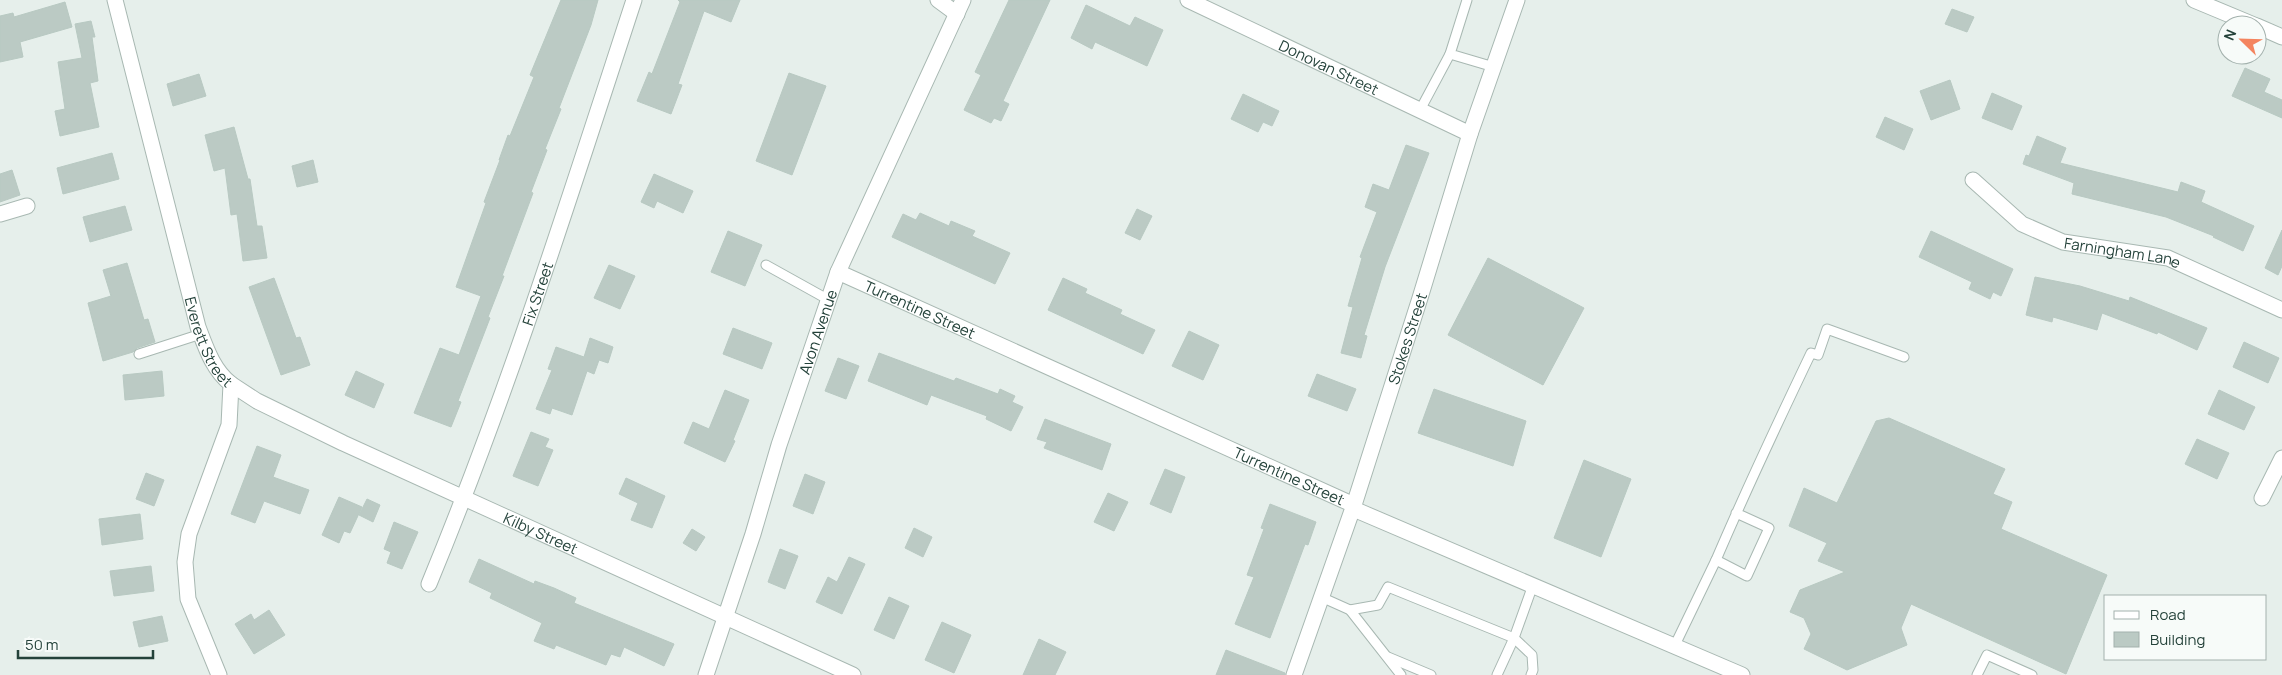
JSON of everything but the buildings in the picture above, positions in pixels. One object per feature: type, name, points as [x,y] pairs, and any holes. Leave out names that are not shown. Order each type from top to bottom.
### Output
[{"type":"street","name":"Everett Street","points":[[115,0],[201,334],[213,362],[223,378],[231,384],[229,425],[223,448],[189,534],[185,562],[188,598],[219,675]]},
{"type":"street","name":"Fix Street","points":[[429,584],[465,497],[507,378],[634,0]]},
{"type":"street","points":[[938,0],[957,14]]},
{"type":"street","name":"Avon Avenue","points":[[706,675],[726,617],[779,445],[838,272],[963,0]]},
{"type":"street","name":"Donovan Street","points":[[1188,0],[1470,134]]},
{"type":"street","name":"Stokes Street","points":[[1294,675],[1354,504],[1470,134],[1517,0]]},
{"type":"street","points":[[2194,0],[2229,15]]},
{"type":"street","points":[[2267,31],[2282,37]]},
{"type":"street","name":"Farningham Lane","points":[[1973,180],[2022,224],[2063,242],[2168,258],[2282,310]]},
{"type":"street","points":[[0,214],[27,206]]},
{"type":"street","name":"Turrentine Street","points":[[838,272],[1354,504],[1356,510],[1742,675]]},
{"type":"street","name":"Kilby Street","points":[[231,384],[257,402],[853,675]]},
{"type":"street","points":[[2262,498],[2282,458]]},
{"type":"lane","points":[[1420,110],[1450,54],[1466,0]]},
{"type":"lane","points":[[1450,54],[1494,67]]},
{"type":"lane","points":[[766,265],[829,300]]},
{"type":"lane","points":[[1675,645],[1811,353],[1818,356],[1826,329],[1904,356]]},
{"type":"lane","points":[[138,354],[201,334]]},
{"type":"lane","points":[[1716,560],[1747,576],[1768,528],[1736,513]]},
{"type":"lane","points":[[1497,675],[1514,638],[1533,585]]},
{"type":"lane","points":[[1350,610],[1378,605],[1388,587],[1514,638],[1532,656],[1533,670],[1531,675]]},
{"type":"lane","points":[[1321,597],[1350,610],[1402,675]]},
{"type":"lane","points":[[1977,675],[1986,655],[2032,675]]},
{"type":"lane","points":[[1387,657],[1431,675]]}]
